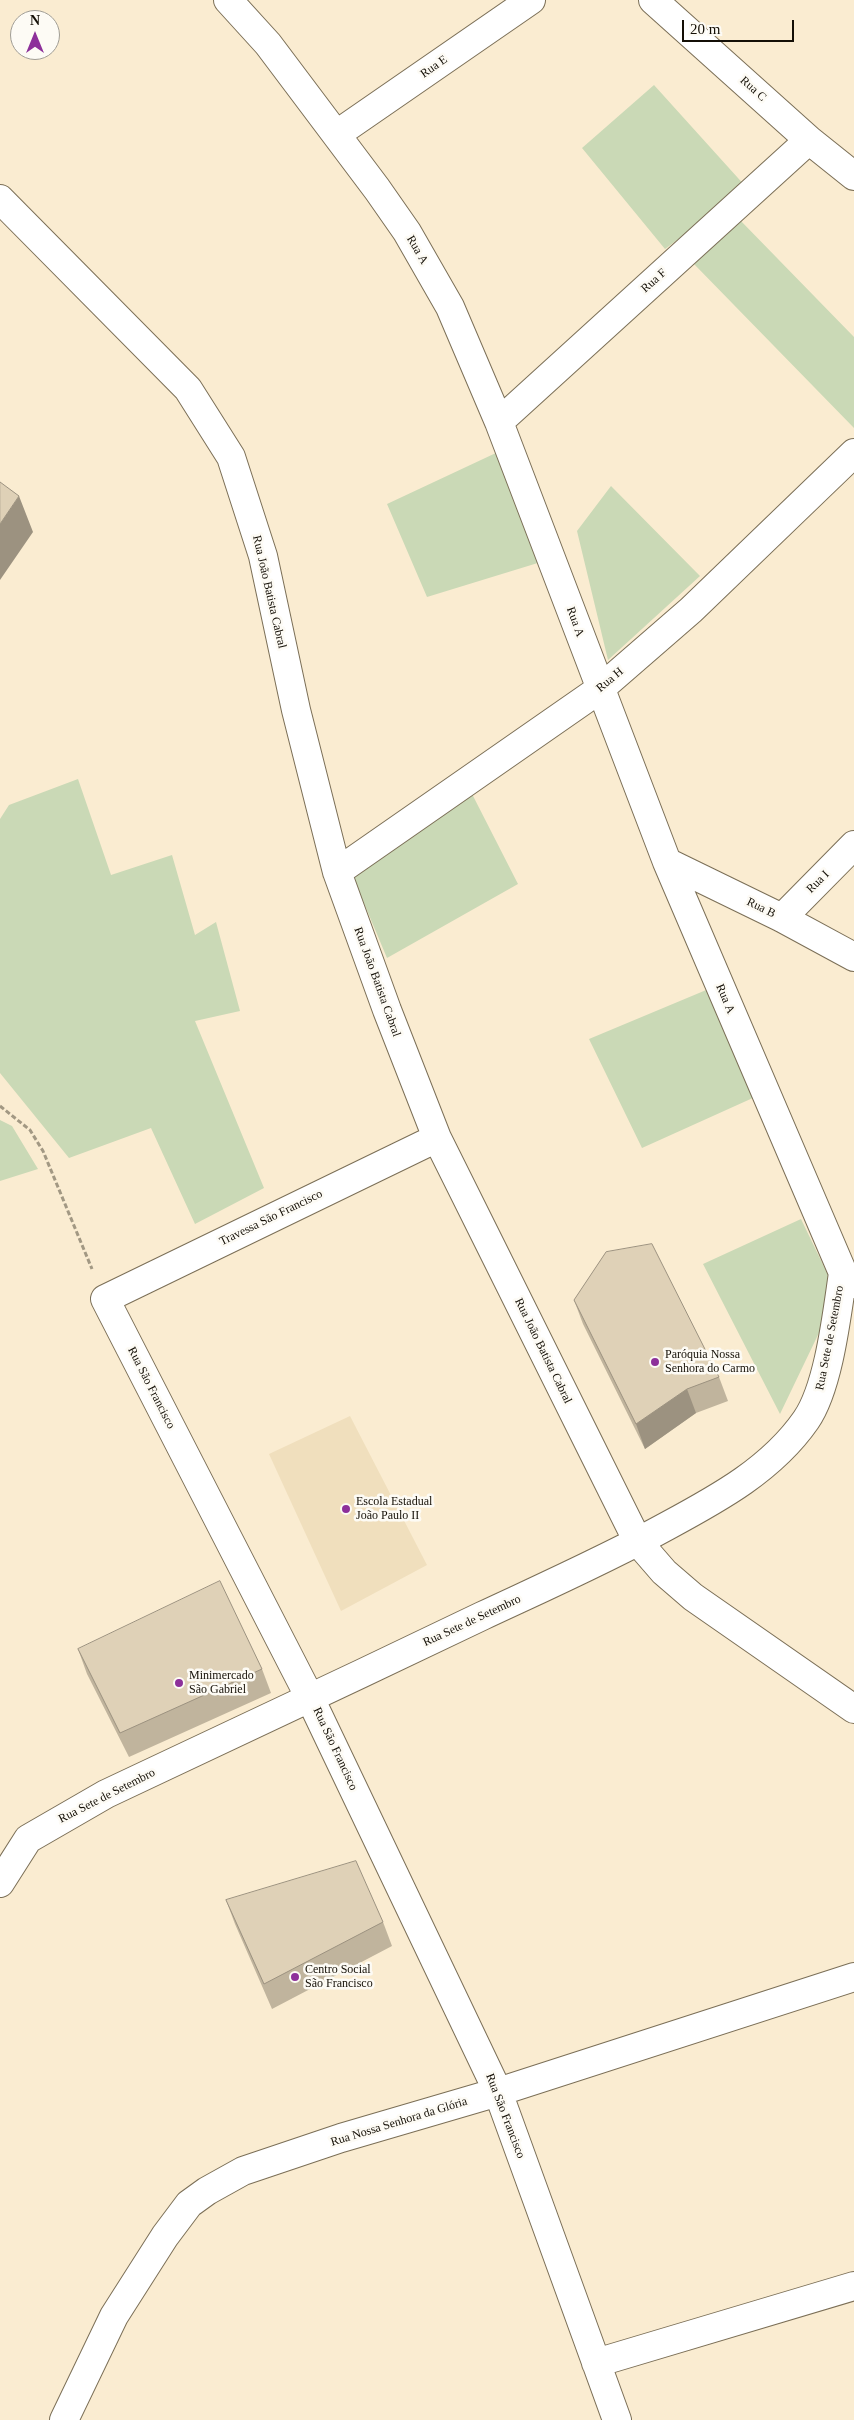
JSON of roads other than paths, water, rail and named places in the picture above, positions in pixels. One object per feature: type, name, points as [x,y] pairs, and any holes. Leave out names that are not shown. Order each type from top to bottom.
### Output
[{"type":"street","name":"Rua A","points":[[228,0],[268,44],[337,134],[407,232],[450,307],[499,422],[667,862],[848,1278]]},
{"type":"street","name":"Rua E","points":[[337,134],[532,0]]},
{"type":"street","name":"Rua C","points":[[653,0],[809,140],[854,176]]},
{"type":"street","name":"Rua F","points":[[499,422],[809,140]]},
{"type":"street","name":"Rua João Batista Cabral","points":[[0,200],[188,389],[231,457],[263,556],[296,710],[337,872],[387,1010],[437,1138],[638,1542],[664,1572],[693,1597],[854,1709]]},
{"type":"street","name":"Rua H","points":[[337,872],[600,689],[691,610],[854,453]]},
{"type":"street","name":"Rua I","points":[[782,918],[854,846]]},
{"type":"street","name":"Rua B","points":[[667,862],[782,918],[854,957]]},
{"type":"street","name":"Travessa São Francisco","points":[[105,1299],[437,1138]]},
{"type":"street","name":"Rua Sete de Setembro","points":[[0,1883],[28,1839],[106,1794],[638,1542],[735,1488],[767,1464],[806,1421],[817,1401],[848,1278]]},
{"type":"street","name":"Rua São Francisco","points":[[105,1299],[310,1698],[498,2092],[617,2420]]},
{"type":"street","name":"Rua Nossa Senhora da Glória","points":[[64,2420],[114,2316],[165,2236],[189,2204],[207,2191],[244,2171],[314,2147],[498,2092],[854,1977]]},
{"type":"street","points":[[596,2363],[854,2286]]},
{"type":"place","name":"Paróquia Nossa Senhora do Carmo","points":[[655,1362]]},
{"type":"place","name":"Escola Estadual João Paulo II","points":[[346,1509]]},
{"type":"place","name":"Minimercado São Gabriel","points":[[179,1683]]},
{"type":"place","name":"Centro Social São Francisco","points":[[295,1977]]}]
